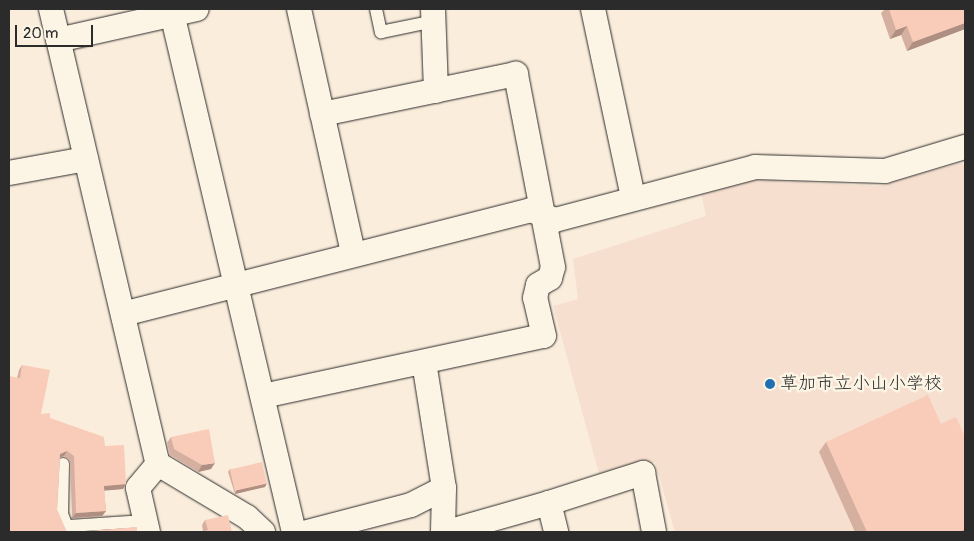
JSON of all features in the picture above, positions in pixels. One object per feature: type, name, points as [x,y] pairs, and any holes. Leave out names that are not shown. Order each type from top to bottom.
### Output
[{"type":"street","points":[[51,9],[158,464],[248,517],[263,532]]},
{"type":"street","points":[[58,40],[172,12],[196,9]]},
{"type":"street","points":[[299,9],[353,252]]},
{"type":"street","points":[[592,9],[633,197]]},
{"type":"street","points":[[172,12],[294,532]]},
{"type":"street","points":[[433,15],[436,91]]},
{"type":"street","points":[[263,396],[544,336],[535,298],[538,285],[550,278],[553,267],[546,216],[516,74],[322,114]]},
{"type":"street","points":[[123,314],[353,252],[531,210],[555,220],[633,197],[754,167],[885,171],[965,146]]},
{"type":"street","points":[[9,173],[86,159]]},
{"type":"street","points":[[424,362],[444,488],[443,532]]},
{"type":"street","points":[[146,526],[138,488],[158,464]]},
{"type":"street","points":[[447,532],[549,503],[643,473],[654,532]]},
{"type":"street","points":[[307,532],[411,505],[444,488]]},
{"type":"street","points":[[549,503],[556,532]]},
{"type":"lane","points":[[376,9],[381,32],[433,15]]},
{"type":"lane","points":[[63,464],[62,514],[69,529],[146,526]]},
{"type":"shaded area","name":"草加市立小山小学校","points":[[959,163],[965,165],[965,532],[675,532],[655,462],[600,477],[553,306],[578,299],[573,259],[706,216],[700,188],[745,179],[878,186]]},
{"type":"building","points":[[889,9],[965,9],[965,23],[913,42],[907,26],[896,30]]},
{"type":"building","points":[[22,365],[50,370],[41,414],[50,413],[50,418],[104,437],[105,446],[124,445],[126,484],[104,486],[106,511],[76,513],[74,456],[67,451],[60,454],[57,509],[67,532],[9,532],[9,376],[20,378]]},
{"type":"building","points":[[928,395],[941,424],[956,417],[965,437],[965,529],[959,532],[867,532],[826,442]]},
{"type":"building","points":[[209,429],[215,463],[202,465],[174,449],[171,437]]},
{"type":"building","points":[[262,462],[267,483],[235,491],[230,469]]},
{"type":"building","points":[[228,515],[232,532],[198,532],[208,530],[205,520]]},
{"type":"building","points":[[137,527],[137,532],[76,532]]},
{"type":"place","name":"草加市立小山小学校","points":[[770,384]]}]
